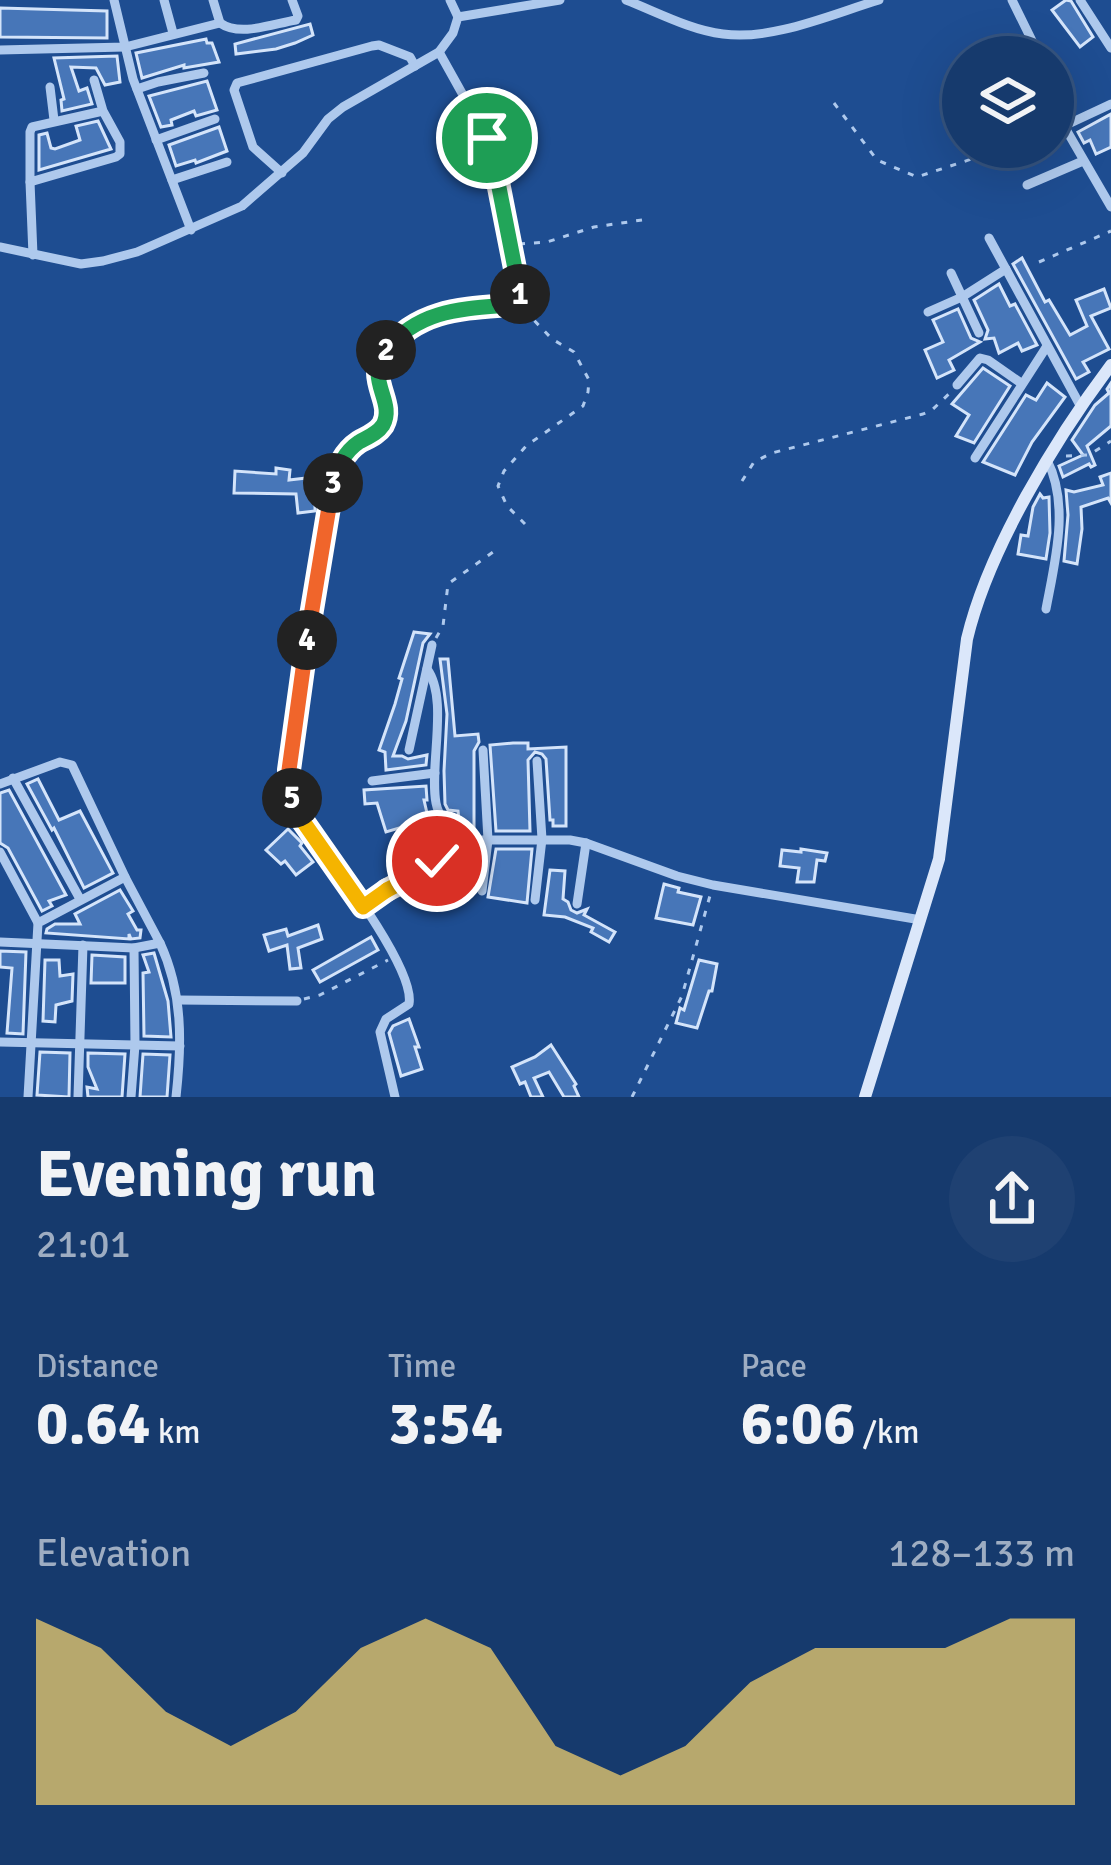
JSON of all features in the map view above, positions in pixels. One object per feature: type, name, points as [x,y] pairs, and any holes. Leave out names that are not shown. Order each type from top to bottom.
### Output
[{"type":"street","points":[[114,0],[137,89],[191,230]]},
{"type":"street","points":[[164,0],[172,33]]},
{"type":"street","points":[[213,0],[223,28],[234,30],[296,20],[292,0]]},
{"type":"street","points":[[0,247],[81,264],[103,261],[137,252],[242,206],[303,153],[328,119],[440,52],[458,17],[450,0]]},
{"type":"street","points":[[458,17],[560,0]]},
{"type":"street","points":[[626,0],[696,28],[738,36],[780,30],[879,0]]},
{"type":"street","points":[[1012,0],[1030,36]]},
{"type":"street","points":[[1081,0],[1111,48]]},
{"type":"street","points":[[0,50],[125,47],[220,23]]},
{"type":"street","points":[[281,173],[253,147],[234,90],[237,83],[380,45],[410,57],[415,66]]},
{"type":"street","points":[[394,1097],[380,1032],[386,1019],[409,1004],[411,990],[363,907],[300,817],[289,770],[334,478],[342,460],[382,428],[386,417],[378,360],[418,321],[436,314],[521,304],[487,138],[440,52]]},
{"type":"street","points":[[137,89],[204,73]]},
{"type":"street","points":[[30,182],[119,154],[120,142],[103,111],[94,80]]},
{"type":"street","points":[[50,87],[54,120]]},
{"type":"street","points":[[1074,122],[1111,104]]},
{"type":"street","points":[[34,255],[30,129],[103,111]]},
{"type":"street","points":[[156,140],[215,119]]},
{"type":"street","points":[[1074,145],[1111,207]]},
{"type":"street","points":[[1027,185],[1083,161]]},
{"type":"street","points":[[172,180],[227,162]]},
{"type":"street","points":[[989,238],[1081,407]]},
{"type":"street","points":[[928,312],[1006,269]]},
{"type":"street","points":[[951,273],[979,333]]},
{"type":"street","points":[[975,458],[1047,346]]},
{"type":"street","points":[[957,385],[980,358],[1021,382]]},
{"type":"street","points":[[865,1097],[939,859],[973,613],[987,575],[1050,456],[1111,364]]},
{"type":"street","points":[[1046,609],[1060,508],[1050,456]]},
{"type":"street","points":[[409,750],[432,645]]},
{"type":"street","points":[[427,669],[436,708],[436,802],[452,838],[560,838],[713,886],[921,920]]},
{"type":"street","points":[[482,891],[488,840],[483,750]]},
{"type":"street","points":[[0,784],[63,761],[72,765],[167,958],[178,1000],[176,1097]]},
{"type":"street","points":[[535,900],[542,839],[537,761]]},
{"type":"street","points":[[372,781],[435,773]]},
{"type":"street","points":[[13,778],[80,899]]},
{"type":"street","points":[[577,904],[586,843]]},
{"type":"street","points":[[0,852],[38,923],[28,1097]]},
{"type":"street","points":[[363,907],[437,861]]},
{"type":"street","points":[[38,923],[125,878]]},
{"type":"street","points":[[0,943],[134,948],[160,943]]},
{"type":"street","points":[[78,1097],[83,945]]},
{"type":"street","points":[[131,1097],[134,948]]},
{"type":"street","points":[[178,1000],[297,1001]]},
{"type":"street","points":[[0,1042],[180,1046]]},
{"type":"path","points":[[834,103],[878,160],[917,177],[944,168]]},
{"type":"path","points":[[511,244],[547,242],[594,227],[642,220]]},
{"type":"path","points":[[1039,262],[1111,231]]},
{"type":"path","points":[[521,304],[552,339],[574,352],[589,380],[583,406],[526,446],[504,472],[498,486],[507,506],[525,524]]},
{"type":"path","points":[[742,481],[754,462],[772,453],[923,414],[957,385]]},
{"type":"path","points":[[1050,456],[1084,457],[1111,441]]},
{"type":"path","points":[[432,645],[443,626],[448,584],[496,550]]},
{"type":"path","points":[[632,1097],[682,996],[713,886]]},
{"type":"path","points":[[297,1001],[320,995],[394,956]]},
{"type":"building","points":[[1071,1],[1093,37],[1080,47],[1052,10]]},
{"type":"building","points":[[0,8],[107,11],[107,38],[0,37]]},
{"type":"building","points":[[310,24],[313,35],[295,43],[236,54],[235,44]]},
{"type":"building","points":[[206,39],[219,62],[184,65],[142,78],[136,53]]},
{"type":"building","points":[[117,56],[120,82],[105,85],[96,68],[71,67],[79,91],[87,88],[92,104],[62,111],[64,99],[54,58]]},
{"type":"building","points":[[207,81],[217,110],[196,116],[194,111],[161,127],[149,96]]},
{"type":"building","points":[[1111,114],[1111,147],[1096,154],[1090,140],[1084,143],[1078,132]]},
{"type":"building","points":[[98,121],[111,149],[39,170],[39,135],[47,133],[55,149],[80,140],[76,126]]},
{"type":"building","points":[[219,127],[227,151],[176,166],[169,145]]},
{"type":"building","points":[[1022,258],[1045,302],[1049,300],[1070,335],[1087,326],[1076,300],[1104,289],[1111,308],[1091,316],[1109,349],[1083,362],[1089,372],[1076,379],[1013,264]]},
{"type":"building","points":[[999,284],[1037,345],[1022,351],[1018,343],[999,353],[994,338],[985,339],[988,330],[974,300]]},
{"type":"building","points":[[958,309],[971,338],[980,342],[949,360],[954,370],[937,378],[925,350],[943,342],[933,320]]},
{"type":"building","points":[[983,368],[1010,386],[974,443],[956,436],[969,415],[952,404]]},
{"type":"building","points":[[1047,383],[1065,397],[1015,475],[983,462],[1026,395],[1036,400]]},
{"type":"building","points":[[1111,383],[1111,426],[1087,446],[1095,465],[1063,477],[1059,466],[1083,455],[1072,440],[1109,393]]},
{"type":"building","points":[[276,468],[290,470],[289,480],[315,477],[315,511],[298,513],[296,494],[234,493],[235,471],[276,474]]},
{"type":"building","points":[[1111,473],[1111,503],[1108,498],[1081,507],[1077,564],[1064,561],[1066,490],[1103,485],[1100,477]]},
{"type":"building","points":[[1040,494],[1049,497],[1046,559],[1018,554],[1021,535],[1028,536]]},
{"type":"building","points":[[414,632],[430,634],[423,643],[393,756],[427,755],[426,765],[386,770],[385,752],[379,750]]},
{"type":"building","points":[[440,659],[448,659],[455,736],[478,734],[474,831],[460,829],[458,811],[448,810],[445,804],[447,714]]},
{"type":"building","points":[[528,743],[528,749],[566,747],[566,826],[553,826],[550,820],[546,759],[535,752],[528,760],[530,831],[496,831],[490,745]]},
{"type":"building","points":[[38,779],[59,820],[80,811],[113,873],[84,888],[27,784]]},
{"type":"building","points":[[426,786],[429,822],[386,832],[377,803],[365,804],[364,790]]},
{"type":"building","points":[[9,790],[66,895],[49,901],[52,906],[42,911],[8,848],[0,843],[0,793]]},
{"type":"building","points":[[288,829],[313,862],[296,875],[285,861],[281,864],[266,850]]},
{"type":"building","points":[[496,849],[532,849],[527,903],[488,897]]},
{"type":"building","points":[[782,850],[827,853],[825,861],[817,860],[814,882],[797,882],[799,868],[780,866]]},
{"type":"building","points":[[550,870],[565,871],[563,899],[571,910],[587,909],[584,915],[615,932],[609,942],[591,932],[593,928],[544,915]]},
{"type":"building","points":[[664,884],[701,897],[693,925],[656,918]]},
{"type":"building","points":[[120,890],[133,911],[128,914],[141,930],[140,938],[46,933],[55,924],[80,924],[75,914]]},
{"type":"building","points":[[318,925],[322,939],[298,948],[301,968],[290,969],[287,945],[269,951],[264,935],[286,929],[288,936]]},
{"type":"building","points":[[371,937],[378,950],[320,982],[313,970]]},
{"type":"building","points":[[0,951],[26,952],[23,1034],[7,1033],[12,968],[0,967]]},
{"type":"building","points":[[154,953],[168,1001],[171,1037],[144,1036],[143,973],[149,972],[143,955]]},
{"type":"building","points":[[92,955],[125,957],[125,983],[91,983]]},
{"type":"building","points":[[45,960],[59,960],[60,976],[73,974],[72,1001],[56,1005],[55,1022],[43,1021]]},
{"type":"building","points":[[699,960],[717,964],[697,1028],[676,1023]]},
{"type":"building","points":[[409,1019],[422,1069],[401,1076],[389,1033]]},
{"type":"building","points":[[551,1045],[579,1097],[564,1097],[549,1072],[534,1078],[543,1097],[531,1097],[525,1082],[520,1084],[512,1067]]},
{"type":"building","points":[[40,1052],[70,1053],[69,1097],[37,1095]]},
{"type":"building","points":[[88,1053],[125,1054],[122,1097],[88,1097],[87,1087],[97,1089]]},
{"type":"building","points":[[143,1054],[170,1055],[167,1097],[140,1097]]},
{"type":"route","points":[[437,861],[363,907],[300,817],[289,770],[334,478],[342,460],[382,428],[386,417],[378,360],[418,321],[436,314],[521,304],[487,138]]}]
